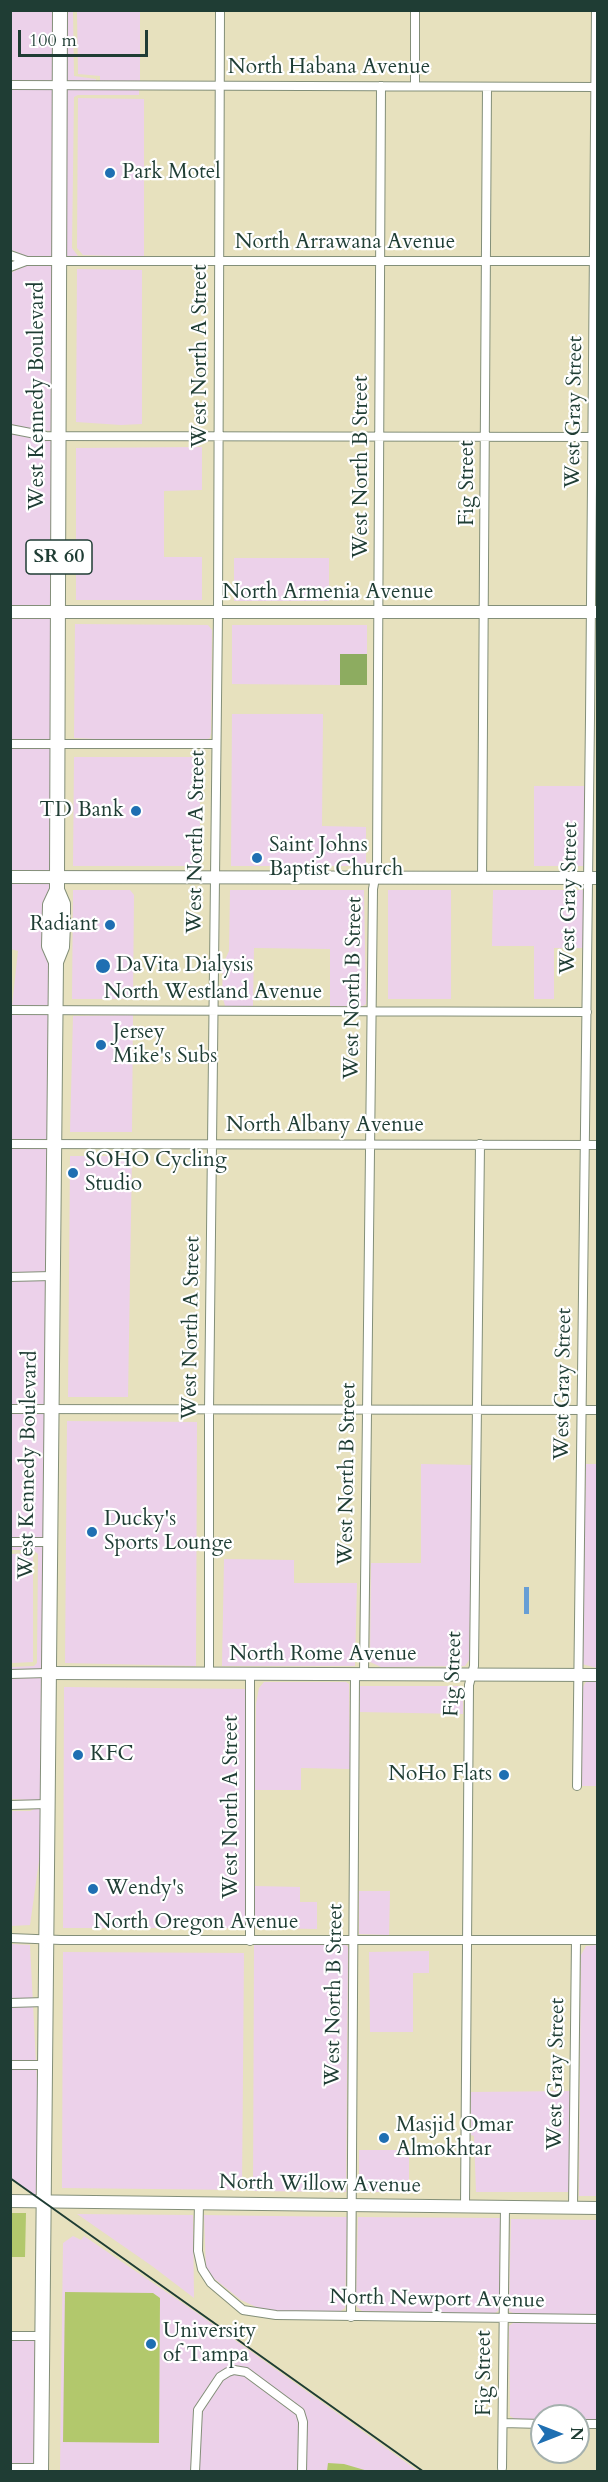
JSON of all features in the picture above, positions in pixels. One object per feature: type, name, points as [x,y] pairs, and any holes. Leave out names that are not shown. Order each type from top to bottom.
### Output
[{"type":"main road","name":"West Kennedy Boulevard","points":[[41,2470],[56,962],[49,946],[50,905],[57,884],[60,10]]},
{"type":"main road","name":"North Armenia Avenue","points":[[10,612],[594,612]]},
{"type":"main road","points":[[10,877],[57,884],[215,879],[593,878]]},
{"type":"main road","name":"North Rome Avenue","points":[[48,1673],[597,1675]]},
{"type":"main road","name":"North Willow Avenue","points":[[10,2201],[597,2208]]},
{"type":"street","name":"West North A Street","points":[[209,1674],[209,1410],[218,612],[220,10]]},
{"type":"street","points":[[415,10],[415,86]]},
{"type":"street","name":"West Gray Street","points":[[577,1786],[587,1012],[593,878],[592,437],[596,350],[596,10]]},
{"type":"street","name":"North Habana Avenue","points":[[10,86],[597,87]]},
{"type":"street","name":"West North B Street","points":[[351,2317],[353,1941],[367,1410],[373,889],[377,867],[381,86]]},
{"type":"street","name":"Fig Street","points":[[482,879],[487,87]]},
{"type":"street","points":[[10,255],[27,261]]},
{"type":"street","points":[[10,267],[27,261]]},
{"type":"street","name":"North Arrawana Avenue","points":[[27,261],[595,261]]},
{"type":"street","points":[[10,429],[59,436],[592,437]]},
{"type":"street","points":[[10,744],[216,744]]},
{"type":"street","name":"North Westland Avenue","points":[[10,1010],[587,1012]]},
{"type":"street","name":"North Albany Avenue","points":[[10,1144],[597,1145]]},
{"type":"street","name":"Fig Street","points":[[465,2206],[469,1685],[474,1666],[480,1144]]},
{"type":"street","points":[[10,1277],[52,1276]]},
{"type":"street","points":[[10,1409],[597,1410]]},
{"type":"street","points":[[10,1542],[50,1542]]},
{"type":"street","points":[[10,1674],[48,1673]]},
{"type":"street","name":"West North A Street","points":[[250,1674],[250,1941]]},
{"type":"street","points":[[10,1805],[47,1804]]},
{"type":"street","name":"North Oregon Avenue","points":[[10,1938],[250,1941],[597,1940]]},
{"type":"street","name":"West Gray Street","points":[[573,2208],[576,1940]]},
{"type":"street","points":[[10,2003],[45,2002]]},
{"type":"street","points":[[10,2065],[44,2065]]},
{"type":"street","name":"North Newport Avenue","points":[[199,2203],[199,2260],[206,2277],[243,2310],[276,2316],[597,2319]]},
{"type":"street","name":"Fig Street","points":[[502,2468],[506,2206]]},
{"type":"street","points":[[10,2336],[42,2336]]},
{"type":"street","points":[[195,2472],[196,2417],[200,2405],[223,2375],[234,2370],[246,2372],[300,2412],[303,2422],[302,2472]]},
{"type":"street","points":[[503,2423],[530,2424]]},
{"type":"street","points":[[10,2469],[41,2470]]},
{"type":"shaded area","points":[[10,11],[55,11],[55,81],[11,81]]},
{"type":"shaded area","points":[[65,11],[73,11],[74,76],[96,79],[96,81],[65,81]]},
{"type":"shaded area","points":[[77,11],[140,11],[140,81],[100,81],[100,76],[78,74]]},
{"type":"shaded area","points":[[11,90],[55,90],[54,256],[26,256],[11,250]]},
{"type":"shaded area","points":[[65,90],[139,90],[139,95],[78,95],[74,97],[72,248],[78,256],[65,256]]},
{"type":"shaded area","points":[[78,98],[144,99],[144,257],[83,255],[77,248]]},
{"type":"shaded area","points":[[28,265],[54,265],[54,431],[34,430],[11,424],[10,273]]},
{"type":"shaded area","points":[[77,269],[142,270],[142,424],[76,422]]},
{"type":"shaded area","points":[[10,433],[54,440],[54,607],[11,608]]},
{"type":"shaded area","points":[[202,447],[202,490],[164,491],[164,557],[202,557],[202,600],[76,600],[76,448]]},
{"type":"shaded area","points":[[234,558],[329,558],[329,601],[234,601]]},
{"type":"shaded area","points":[[54,616],[53,740],[11,740],[11,617]]},
{"type":"shaded area","points":[[75,624],[208,625],[212,630],[210,738],[202,741],[158,742],[74,738]]},
{"type":"shaded area","points":[[232,625],[367,625],[367,654],[340,654],[340,685],[232,684]]},
{"type":"shaded area","points":[[232,714],[323,714],[322,826],[366,827],[366,866],[231,866]]},
{"type":"shaded area","points":[[10,749],[53,749],[52,873],[11,873]]},
{"type":"shaded area","name":"TD Bank","points":[[74,757],[200,757],[200,866],[73,866]]},
{"type":"shaded area","points":[[534,786],[585,786],[584,866],[534,866]]},
{"type":"shaded area","points":[[11,882],[52,882],[50,1006],[12,1006],[18,951],[11,949]]},
{"type":"shaded area","points":[[73,890],[130,890],[134,895],[133,999],[72,999]]},
{"type":"shaded area","points":[[230,890],[364,890],[366,1004],[363,1006],[330,1006],[330,949],[254,948],[253,1006],[225,1006],[222,995],[223,964],[229,951]]},
{"type":"shaded area","points":[[388,890],[451,890],[451,999],[388,999]]},
{"type":"shaded area","points":[[493,890],[583,890],[583,948],[554,948],[554,999],[534,999],[534,946],[492,946]]},
{"type":"shaded area","points":[[10,1015],[50,1015],[48,1139],[11,1139]]},
{"type":"shaded area","points":[[133,1015],[132,1132],[70,1132],[73,1016]]},
{"type":"shaded area","points":[[10,1148],[48,1148],[47,1272],[11,1272]]},
{"type":"shaded area","points":[[70,1156],[132,1156],[128,1397],[68,1397]]},
{"type":"shaded area","points":[[10,1276],[52,1276],[51,1409],[11,1409]]},
{"type":"shaded area","points":[[10,1414],[46,1414],[45,1537],[11,1537]]},
{"type":"shaded area","points":[[67,1421],[197,1422],[196,1666],[65,1663]]},
{"type":"shaded area","points":[[421,1464],[473,1465],[469,1660],[465,1666],[381,1667],[370,1662],[371,1563],[421,1563]]},
{"type":"shaded area","points":[[586,1464],[597,1464],[597,1668],[582,1664]]},
{"type":"shaded area","points":[[11,1546],[45,1546],[43,1669],[11,1669],[11,1667],[34,1666],[37,1663],[38,1554],[33,1550],[11,1550]]},
{"type":"shaded area","points":[[33,1553],[33,1662],[13,1663],[10,1662],[11,1554]]},
{"type":"shaded area","points":[[224,1559],[294,1560],[294,1583],[357,1583],[355,1666],[222,1666]]},
{"type":"shaded area","points":[[48,1673],[47,1804],[30,1925],[11,1926],[11,1811],[30,1811],[46,1804],[11,1799],[11,1674]]},
{"type":"shaded area","points":[[597,1681],[597,1786],[582,1786],[581,1690],[586,1682]]},
{"type":"shaded area","points":[[264,1682],[346,1682],[349,1684],[350,1769],[301,1768],[301,1790],[255,1790],[256,1704],[259,1688]]},
{"type":"shaded area","points":[[360,1686],[459,1686],[463,1688],[463,1714],[360,1712]]},
{"type":"shaded area","points":[[64,1687],[247,1689],[245,1928],[63,1928]]},
{"type":"shaded area","points":[[255,1886],[300,1887],[300,1902],[317,1902],[317,1929],[255,1928]]},
{"type":"shaded area","points":[[359,1891],[390,1891],[389,1935],[359,1934]]},
{"type":"shaded area","points":[[11,1944],[30,1945],[43,2201],[11,2178]]},
{"type":"shaded area","points":[[254,1945],[346,1945],[348,1947],[346,2192],[253,2191]]},
{"type":"shaded area","points":[[597,1945],[597,2196],[579,2196],[581,1955],[586,1946]]},
{"type":"shaded area","points":[[429,1951],[429,1973],[413,1973],[413,2032],[370,2032],[369,1952]]},
{"type":"shaded area","points":[[63,1952],[244,1953],[242,2190],[62,2188]]},
{"type":"shaded area","points":[[571,2091],[569,2192],[476,2192],[474,2136],[471,2135],[471,2092]]},
{"type":"shaded area","points":[[359,2150],[409,2150],[409,2192],[359,2192]]},
{"type":"shaded area","points":[[77,2214],[193,2215],[194,2298],[152,2266]]},
{"type":"shaded area","points":[[204,2215],[347,2217],[345,2308],[338,2313],[265,2311],[241,2300],[211,2276],[206,2269]]},
{"type":"shaded area","points":[[358,2217],[500,2218],[499,2310],[494,2314],[362,2311],[357,2307],[356,2300]]},
{"type":"shaded area","points":[[511,2219],[597,2220],[597,2315],[515,2314],[509,2311]]},
{"type":"shaded area","name":"University of Tampa","points":[[73,2236],[81,2240],[84,2236],[197,2313],[418,2471],[60,2472],[63,2243]]},
{"type":"shaded area","points":[[513,2323],[597,2323],[597,2419],[590,2419],[590,2404],[530,2404],[530,2419],[515,2419],[510,2416],[509,2326]]},
{"type":"shaded area","points":[[11,2338],[42,2339],[39,2469],[11,2469]]},
{"type":"green space","points":[[340,654],[367,654],[367,685],[340,685]]},
{"type":"green space","points":[[11,2213],[26,2213],[25,2257],[11,2257]]},
{"type":"green space","points":[[65,2292],[153,2293],[160,2298],[159,2443],[63,2442]]},
{"type":"green space","points":[[328,2463],[344,2464],[368,2471],[327,2471]]},
{"type":"water","points":[[524,1587],[529,1587],[529,1614],[524,1614]]},
{"type":"railway","points":[[10,2178],[424,2472]]},
{"type":"place","name":"Park Motel","points":[[110,173]]},
{"type":"place","name":"TD Bank","points":[[136,811]]},
{"type":"place","name":"Saint Johns Baptist Church","points":[[257,858]]},
{"type":"place","name":"Radiant","points":[[110,925]]},
{"type":"place","name":"DaVita Dialysis","points":[[103,966]]},
{"type":"place","name":"Jersey Mike's Subs","points":[[101,1045]]},
{"type":"place","name":"SOHO Cycling Studio","points":[[73,1173]]},
{"type":"place","name":"Ducky's Sports Lounge","points":[[92,1532]]},
{"type":"place","name":"KFC","points":[[78,1755]]},
{"type":"place","name":"NoHo Flats","points":[[504,1775]]},
{"type":"place","name":"Wendy's","points":[[93,1889]]},
{"type":"place","name":"Masjid Omar Almokhtar","points":[[384,2138]]},
{"type":"place","name":"University of Tampa","points":[[151,2344]]}]
